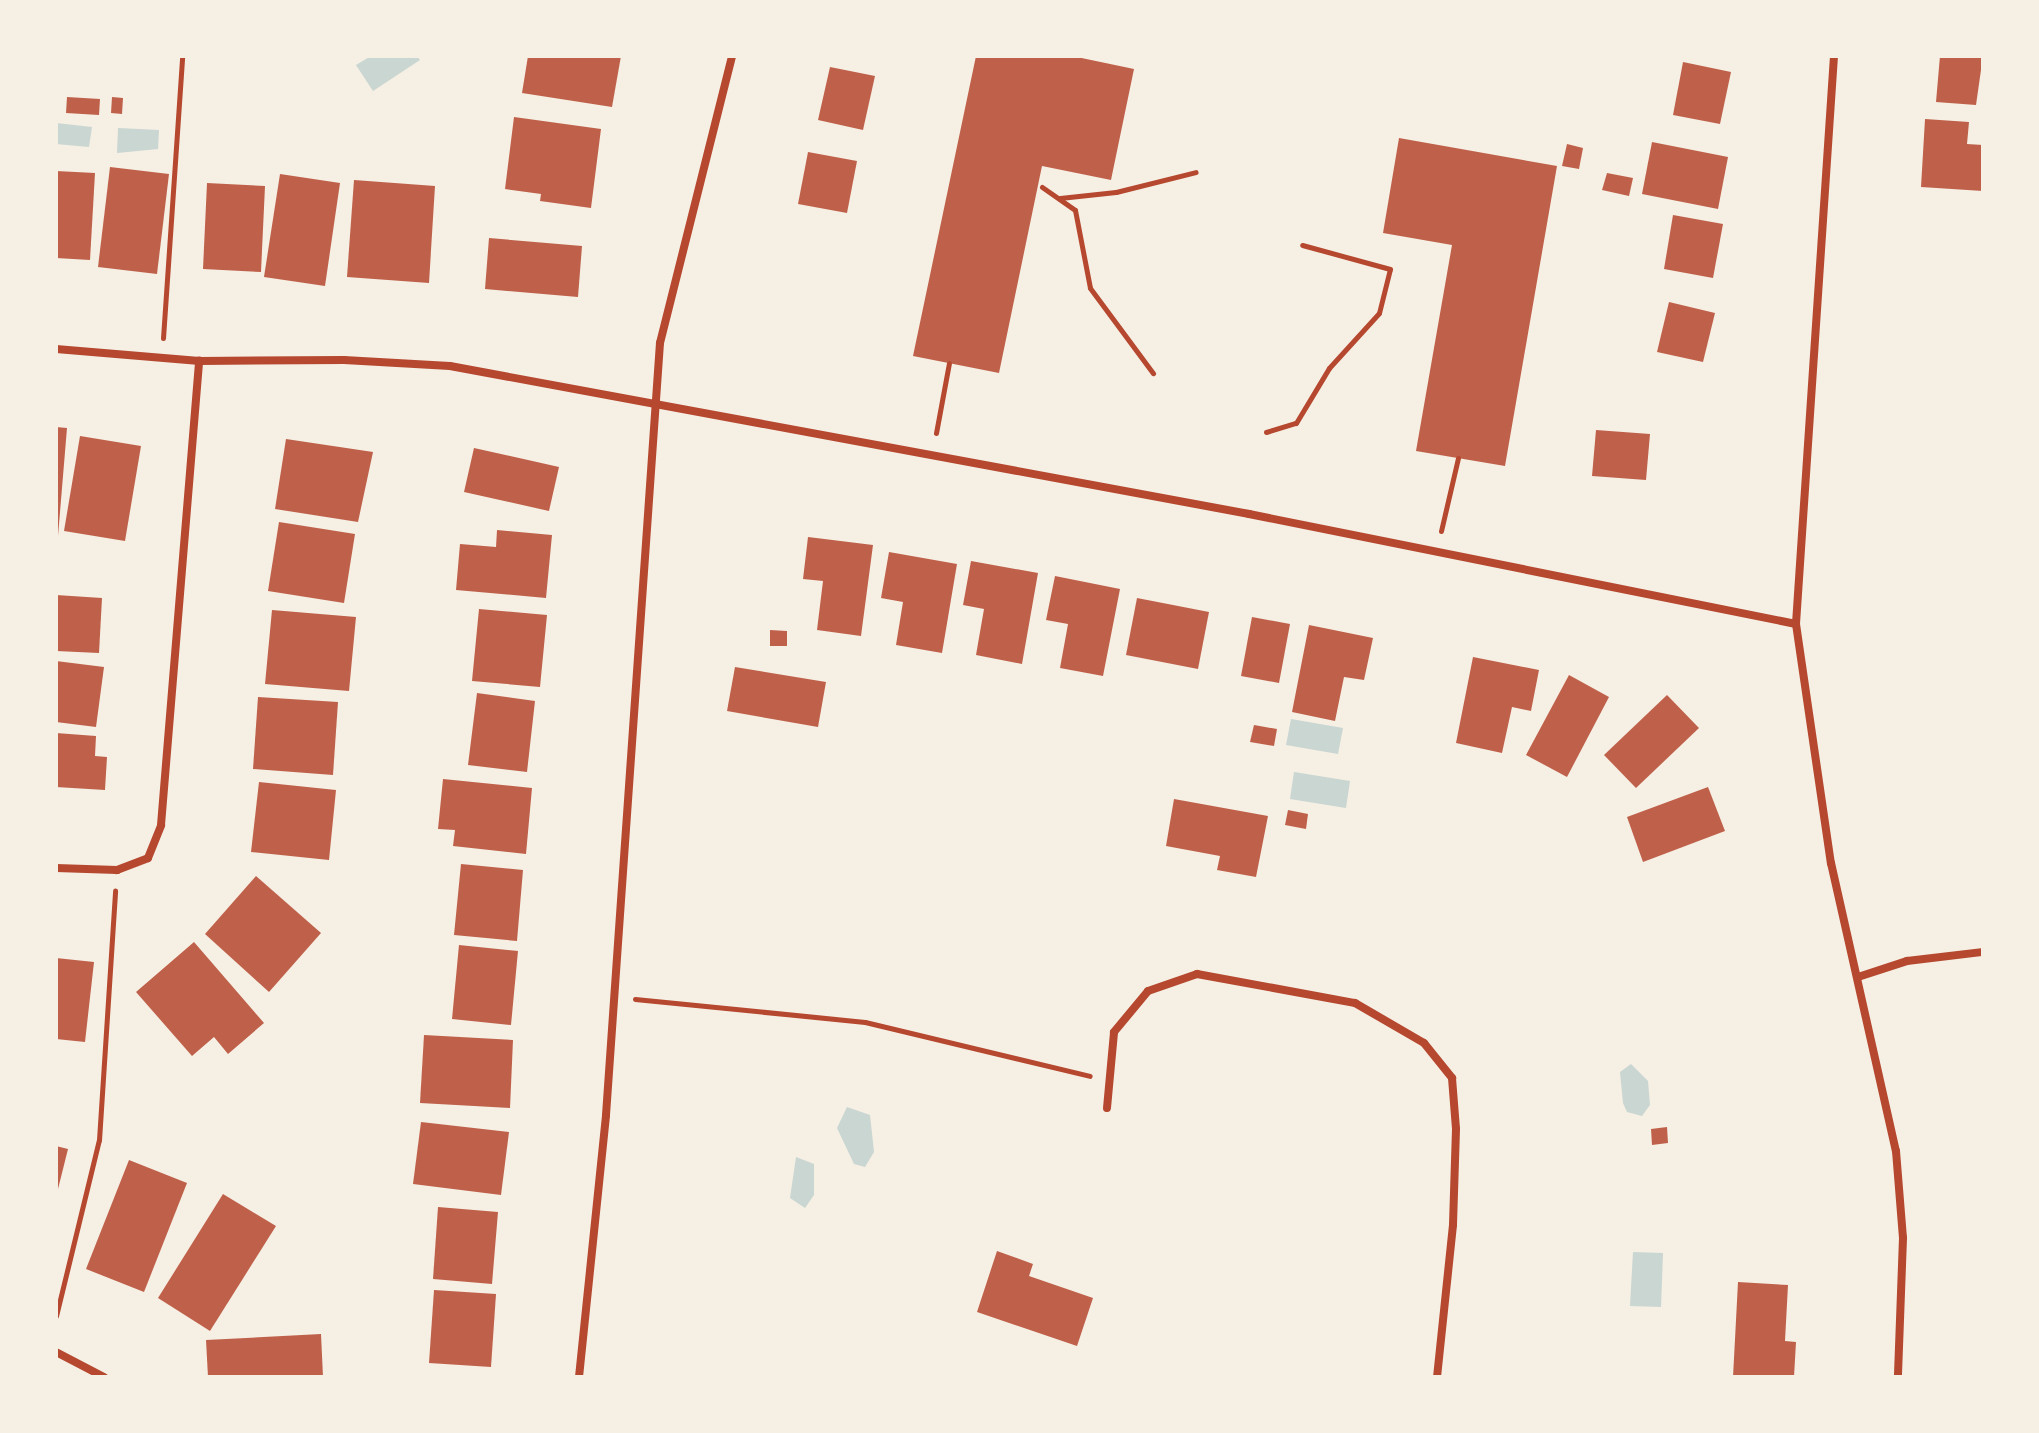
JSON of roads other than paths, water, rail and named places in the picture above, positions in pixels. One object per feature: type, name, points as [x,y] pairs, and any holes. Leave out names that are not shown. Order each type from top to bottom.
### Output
[{"type":"street","points":[[579,1377],[614,997],[660,343],[732,56]]},
{"type":"street","points":[[1834,56],[1796,624],[1831,863],[1896,1151],[1903,1238],[1898,1377]]},
{"type":"street","points":[[56,349],[199,361],[344,360],[450,366],[932,454],[1796,624]]},
{"type":"street","points":[[56,868],[117,870],[148,858],[161,825],[199,361]]},
{"type":"street","points":[[1858,977],[1907,961],[1983,952]]},
{"type":"street","points":[[1107,1108],[1114,1032],[1148,991],[1197,974],[1355,1003],[1424,1043],[1452,1078],[1456,1129],[1453,1225],[1437,1377]]},
{"type":"street","points":[[56,1352],[104,1377]]}]
